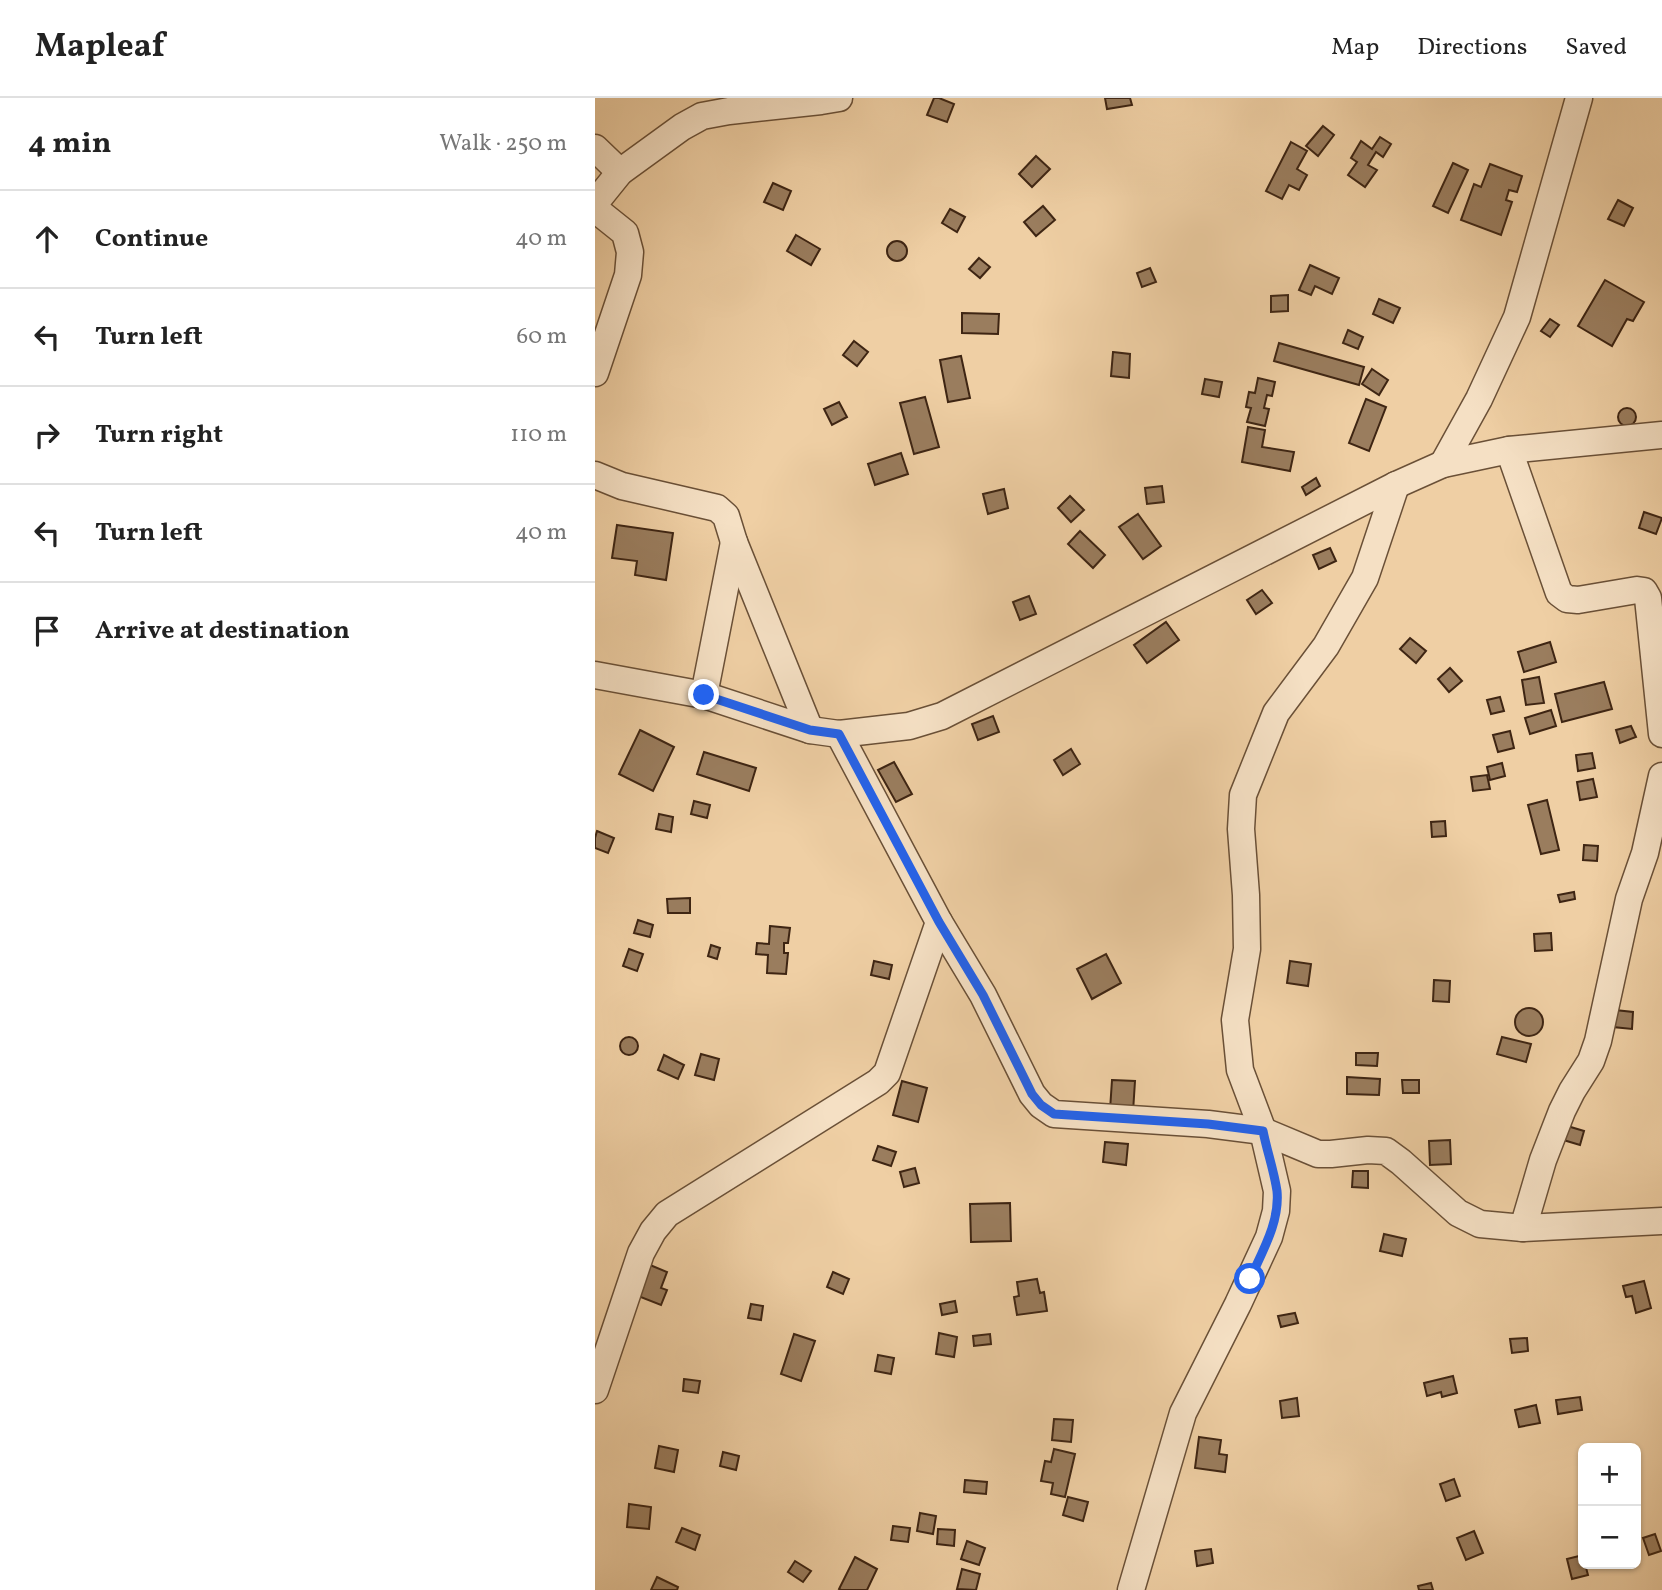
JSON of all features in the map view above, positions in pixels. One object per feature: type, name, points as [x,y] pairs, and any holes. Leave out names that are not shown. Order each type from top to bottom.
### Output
[{"type":"street","points":[[595,203],[620,172],[682,127],[702,116],[839,98]]},
{"type":"street","points":[[1443,464],[1479,399],[1517,317],[1579,98]]},
{"type":"street","points":[[595,148],[620,172]]},
{"type":"street","points":[[595,209],[625,233],[630,252],[628,275],[595,373]]},
{"type":"street","points":[[595,675],[704,695],[810,730],[839,734],[909,726],[942,716],[1396,485],[1443,464],[1509,450],[1662,435]]},
{"type":"street","points":[[1509,450],[1559,593],[1567,599],[1578,600],[1637,590],[1644,591],[1648,598],[1662,733]]},
{"type":"street","points":[[595,475],[622,486],[717,508],[726,516],[810,730]]},
{"type":"street","points":[[1131,1590],[1183,1413],[1269,1237],[1276,1211],[1277,1191],[1263,1131],[1240,1070],[1235,1020],[1247,949],[1241,829],[1243,795],[1276,713],[1326,646],[1365,578],[1396,485]]},
{"type":"street","points":[[704,695],[734,542]]},
{"type":"street","points":[[839,734],[939,922],[983,995],[1032,1094],[1054,1114],[1208,1124],[1263,1131],[1318,1154],[1386,1151],[1458,1213],[1480,1224],[1523,1228],[1662,1221]]},
{"type":"street","points":[[1523,1228],[1543,1160],[1562,1111],[1571,1091],[1591,1061],[1598,1041],[1629,899],[1645,853],[1662,776]]},
{"type":"street","points":[[595,1390],[641,1253],[653,1231],[667,1214],[878,1082],[887,1073],[939,922]]},
{"type":"building","points":[[934,98],[954,104],[947,122],[927,115]]},
{"type":"building","points":[[1105,98],[1130,98],[1132,105],[1107,109]]},
{"type":"building","points":[[1323,126],[1334,135],[1318,156],[1306,146]]},
{"type":"building","points":[[1380,137],[1391,144],[1383,157],[1376,152],[1368,165],[1377,170],[1365,187],[1348,175],[1357,162],[1351,158],[1361,141],[1372,149]]},
{"type":"building","points":[[1291,142],[1307,151],[1297,169],[1307,175],[1299,190],[1289,185],[1282,199],[1266,191]]},
{"type":"building","points":[[1036,156],[1050,169],[1032,187],[1019,174]]},
{"type":"building","points":[[1453,163],[1468,170],[1448,213],[1433,206]]},
{"type":"building","points":[[1490,164],[1522,176],[1517,192],[1509,190],[1506,200],[1512,202],[1501,235],[1461,220],[1474,184],[1481,187]]},
{"type":"building","points":[[773,183],[791,191],[783,210],[764,202]]},
{"type":"building","points":[[1618,200],[1633,208],[1624,226],[1608,219]]},
{"type":"building","points":[[1043,206],[1055,220],[1036,236],[1024,222]]},
{"type":"building","points":[[950,209],[965,217],[957,232],[942,223]]},
{"type":"building","points":[[796,235],[820,249],[811,265],[787,251]]},
{"type":"building","points":[[893,241],[901,241],[907,251],[901,261],[893,261],[887,255],[887,247]]},
{"type":"building","points":[[979,258],[990,267],[980,278],[969,269]]},
{"type":"building","points":[[1310,265],[1339,278],[1332,294],[1315,286],[1311,295],[1299,290]]},
{"type":"building","points":[[1150,268],[1156,282],[1142,287],[1137,273]]},
{"type":"building","points":[[1605,280],[1644,302],[1633,321],[1627,319],[1612,346],[1578,326]]},
{"type":"building","points":[[1288,295],[1288,311],[1271,312],[1271,296]]},
{"type":"building","points":[[1379,299],[1400,308],[1393,323],[1373,314]]},
{"type":"building","points":[[962,313],[999,314],[998,334],[962,333]]},
{"type":"building","points":[[1550,319],[1559,325],[1550,337],[1541,331]]},
{"type":"building","points":[[1348,330],[1363,337],[1358,349],[1343,343]]},
{"type":"building","points":[[854,341],[868,352],[857,366],[843,355]]},
{"type":"building","points":[[1279,343],[1364,367],[1359,385],[1274,361]]},
{"type":"building","points":[[1113,352],[1130,354],[1129,378],[1111,376]]},
{"type":"building","points":[[961,356],[970,398],[948,402],[940,360]]},
{"type":"building","points":[[1372,369],[1388,380],[1379,395],[1362,384]]},
{"type":"building","points":[[1258,378],[1275,382],[1272,396],[1267,395],[1264,408],[1269,409],[1265,426],[1247,422],[1251,408],[1246,407],[1249,392],[1255,393]]},
{"type":"building","points":[[1205,379],[1222,382],[1219,397],[1202,394]]},
{"type":"building","points":[[925,397],[939,447],[914,454],[900,403]]},
{"type":"building","points":[[1366,399],[1386,407],[1369,451],[1349,443]]},
{"type":"building","points":[[839,402],[847,417],[832,425],[824,409]]},
{"type":"building","points":[[1627,408],[1633,411],[1636,417],[1633,423],[1627,426],[1621,423],[1618,417],[1621,411]]},
{"type":"building","points":[[1248,427],[1265,430],[1262,447],[1294,452],[1290,471],[1242,462]]},
{"type":"building","points":[[901,453],[908,474],[875,485],[868,464]]},
{"type":"building","points":[[1316,478],[1320,486],[1306,495],[1302,487]]},
{"type":"building","points":[[1162,486],[1164,502],[1147,504],[1145,488]]},
{"type":"building","points":[[1004,489],[1008,508],[988,514],[983,494]]},
{"type":"building","points":[[1070,496],[1084,510],[1071,522],[1058,508]]},
{"type":"building","points":[[1644,512],[1662,518],[1656,534],[1639,528]]},
{"type":"building","points":[[1138,514],[1161,546],[1143,559],[1119,527]]},
{"type":"building","points":[[617,525],[673,533],[666,580],[635,575],[637,561],[612,558]]},
{"type":"building","points":[[1080,531],[1105,555],[1093,568],[1068,544]]},
{"type":"building","points":[[1330,548],[1336,561],[1319,569],[1313,555]]},
{"type":"building","points":[[1262,590],[1272,603],[1256,614],[1247,600]]},
{"type":"building","points":[[1029,596],[1036,614],[1020,620],[1013,602]]},
{"type":"building","points":[[1166,622],[1179,640],[1147,663],[1134,645]]},
{"type":"building","points":[[1410,638],[1426,651],[1416,663],[1400,649]]},
{"type":"building","points":[[1550,642],[1556,662],[1524,672],[1518,652]]},
{"type":"building","points":[[1450,668],[1462,681],[1449,692],[1438,679]]},
{"type":"building","points":[[1539,677],[1544,703],[1526,705],[1522,680]]},
{"type":"building","points":[[1604,682],[1612,709],[1562,722],[1555,694]]},
{"type":"building","points":[[1500,697],[1504,711],[1491,714],[1487,700]]},
{"type":"building","points":[[1551,710],[1556,726],[1530,734],[1525,718]]},
{"type":"building","points":[[993,716],[999,732],[978,740],[972,724]]},
{"type":"building","points":[[1631,726],[1636,737],[1620,743],[1616,730]]},
{"type":"building","points":[[640,730],[674,747],[653,791],[619,774]]},
{"type":"building","points":[[1510,731],[1514,748],[1498,752],[1493,735]]},
{"type":"building","points":[[1071,749],[1080,764],[1063,775],[1054,760]]},
{"type":"building","points":[[704,752],[756,768],[749,791],[697,774]]},
{"type":"building","points":[[1592,753],[1595,768],[1578,771],[1576,755]]},
{"type":"building","points":[[894,762],[912,794],[896,802],[878,770]]},
{"type":"building","points":[[1502,763],[1505,776],[1490,780],[1487,767]]},
{"type":"building","points":[[1487,775],[1490,789],[1473,791],[1471,777]]},
{"type":"building","points":[[1593,779],[1597,797],[1580,800],[1577,782]]},
{"type":"building","points":[[1547,800],[1559,850],[1541,854],[1528,805]]},
{"type":"building","points":[[694,801],[710,805],[707,818],[691,814]]},
{"type":"building","points":[[659,814],[673,817],[671,832],[656,829]]},
{"type":"building","points":[[1445,821],[1446,836],[1432,837],[1431,822]]},
{"type":"building","points":[[597,831],[614,838],[608,853],[595,848]]},
{"type":"building","points":[[1584,845],[1598,846],[1597,861],[1583,860]]},
{"type":"building","points":[[1574,892],[1575,899],[1560,902],[1558,895]]},
{"type":"building","points":[[690,898],[690,913],[668,913],[667,899]]},
{"type":"building","points":[[638,920],[653,925],[650,937],[634,933]]},
{"type":"building","points":[[770,926],[790,928],[788,943],[784,943],[784,953],[788,953],[786,974],[767,973],[768,955],[756,954],[757,943],[769,944]]},
{"type":"building","points":[[1551,933],[1552,950],[1535,951],[1534,934]]},
{"type":"building","points":[[711,945],[720,948],[717,959],[708,956]]},
{"type":"building","points":[[629,949],[643,954],[637,971],[623,966]]},
{"type":"building","points":[[1106,954],[1121,983],[1092,999],[1077,969]]},
{"type":"building","points":[[874,961],[892,965],[889,979],[871,975]]},
{"type":"building","points":[[1290,961],[1311,964],[1308,986],[1287,983]]},
{"type":"building","points":[[1434,980],[1450,981],[1449,1002],[1433,1001]]},
{"type":"building","points":[[1529,1008],[1539,1012],[1543,1022],[1539,1032],[1529,1036],[1519,1032],[1515,1022],[1519,1012]]},
{"type":"building","points":[[1615,1010],[1633,1012],[1632,1029],[1613,1027]]},
{"type":"building","points":[[629,1037],[635,1040],[638,1046],[635,1052],[629,1055],[623,1052],[620,1046],[623,1040]]},
{"type":"building","points":[[1502,1037],[1531,1044],[1526,1062],[1497,1054]]},
{"type":"building","points":[[1356,1053],[1378,1053],[1377,1066],[1356,1065]]},
{"type":"building","points":[[701,1054],[719,1059],[714,1080],[695,1075]]},
{"type":"building","points":[[664,1055],[684,1065],[678,1079],[658,1070]]},
{"type":"building","points":[[1347,1077],[1380,1079],[1379,1095],[1347,1094]]},
{"type":"building","points":[[1112,1080],[1135,1081],[1133,1112],[1110,1110]]},
{"type":"building","points":[[1402,1080],[1419,1080],[1419,1093],[1403,1093]]},
{"type":"building","points":[[902,1081],[927,1088],[918,1122],[893,1115]]},
{"type":"building","points":[[1564,1125],[1584,1131],[1580,1145],[1560,1139]]},
{"type":"building","points":[[1450,1140],[1451,1164],[1430,1165],[1429,1141]]},
{"type":"building","points":[[1105,1142],[1128,1144],[1126,1165],[1103,1162]]},
{"type":"building","points":[[878,1146],[896,1152],[891,1166],[873,1160]]},
{"type":"building","points":[[915,1168],[919,1183],[904,1187],[900,1172]]},
{"type":"building","points":[[1353,1171],[1368,1171],[1368,1188],[1352,1187]]},
{"type":"building","points":[[1010,1203],[1011,1241],[971,1242],[970,1204]]},
{"type":"building","points":[[1384,1234],[1406,1239],[1402,1256],[1380,1251]]},
{"type":"building","points":[[650,1265],[667,1272],[661,1288],[667,1290],[661,1305],[638,1296]]},
{"type":"building","points":[[833,1272],[849,1279],[843,1294],[827,1287]]},
{"type":"building","points":[[1037,1279],[1040,1293],[1044,1292],[1047,1311],[1017,1315],[1014,1297],[1019,1296],[1017,1282]]},
{"type":"building","points":[[1644,1281],[1651,1308],[1636,1313],[1632,1296],[1626,1297],[1623,1286]]},
{"type":"building","points":[[955,1301],[957,1312],[942,1315],[940,1304]]},
{"type":"building","points":[[751,1304],[763,1306],[761,1320],[748,1318]]},
{"type":"building","points":[[1295,1313],[1298,1323],[1281,1327],[1278,1316]]},
{"type":"building","points":[[939,1333],[957,1337],[954,1357],[936,1354]]},
{"type":"building","points":[[794,1334],[815,1341],[801,1381],[781,1374]]},
{"type":"building","points":[[990,1334],[991,1344],[974,1346],[973,1336]]},
{"type":"building","points":[[1527,1338],[1528,1351],[1512,1353],[1510,1339]]},
{"type":"building","points":[[878,1355],[894,1358],[891,1374],[875,1371]]},
{"type":"building","points":[[1453,1376],[1457,1393],[1442,1397],[1441,1392],[1427,1396],[1424,1383]]},
{"type":"building","points":[[684,1379],[700,1381],[698,1393],[683,1391]]},
{"type":"building","points":[[1580,1397],[1582,1410],[1558,1414],[1556,1400]]},
{"type":"building","points":[[1297,1398],[1299,1416],[1282,1418],[1280,1401]]},
{"type":"building","points":[[1536,1405],[1540,1423],[1519,1427],[1515,1410]]},
{"type":"building","points":[[1054,1419],[1073,1420],[1071,1442],[1052,1440]]},
{"type":"building","points":[[1199,1437],[1221,1440],[1219,1454],[1227,1455],[1225,1472],[1195,1468]]},
{"type":"building","points":[[659,1446],[678,1450],[674,1472],[655,1468]]},
{"type":"building","points":[[1054,1449],[1075,1454],[1065,1497],[1051,1494],[1053,1483],[1041,1481],[1045,1461],[1051,1462]]},
{"type":"building","points":[[723,1452],[739,1456],[736,1470],[720,1466]]},
{"type":"building","points":[[1454,1479],[1460,1496],[1446,1501],[1440,1484]]},
{"type":"building","points":[[965,1480],[987,1482],[986,1494],[964,1492]]},
{"type":"building","points":[[1068,1497],[1088,1502],[1083,1521],[1063,1515]]},
{"type":"building","points":[[629,1504],[651,1507],[649,1529],[627,1527]]},
{"type":"building","points":[[920,1513],[936,1516],[933,1534],[917,1531]]},
{"type":"building","points":[[893,1526],[910,1528],[908,1542],[891,1540]]},
{"type":"building","points":[[682,1528],[700,1535],[695,1550],[676,1542]]},
{"type":"building","points":[[938,1529],[955,1530],[954,1546],[937,1544]]},
{"type":"building","points":[[1474,1531],[1483,1553],[1466,1560],[1457,1538]]},
{"type":"building","points":[[1655,1534],[1661,1551],[1649,1555],[1643,1538]]},
{"type":"building","points":[[967,1541],[985,1548],[979,1565],[961,1559]]},
{"type":"building","points":[[1211,1549],[1213,1563],[1197,1566],[1195,1551]]},
{"type":"building","points":[[1578,1556],[1578,1569],[1586,1569],[1588,1575],[1572,1579],[1567,1559]]},
{"type":"building","points":[[855,1557],[877,1569],[867,1590],[841,1590],[839,1589]]},
{"type":"building","points":[[795,1561],[811,1571],[803,1582],[788,1572]]},
{"type":"building","points":[[962,1569],[980,1574],[976,1590],[957,1589]]},
{"type":"building","points":[[657,1577],[678,1587],[677,1590],[651,1590]]},
{"type":"building","points":[[1431,1583],[1433,1590],[1419,1590],[1418,1586]]},
{"type":"route","points":[[704,695],[810,730],[839,734],[939,922],[983,995],[1032,1094],[1041,1105],[1054,1114],[1208,1124],[1263,1131],[1277,1191],[1276,1211],[1269,1237],[1250,1279]]}]
